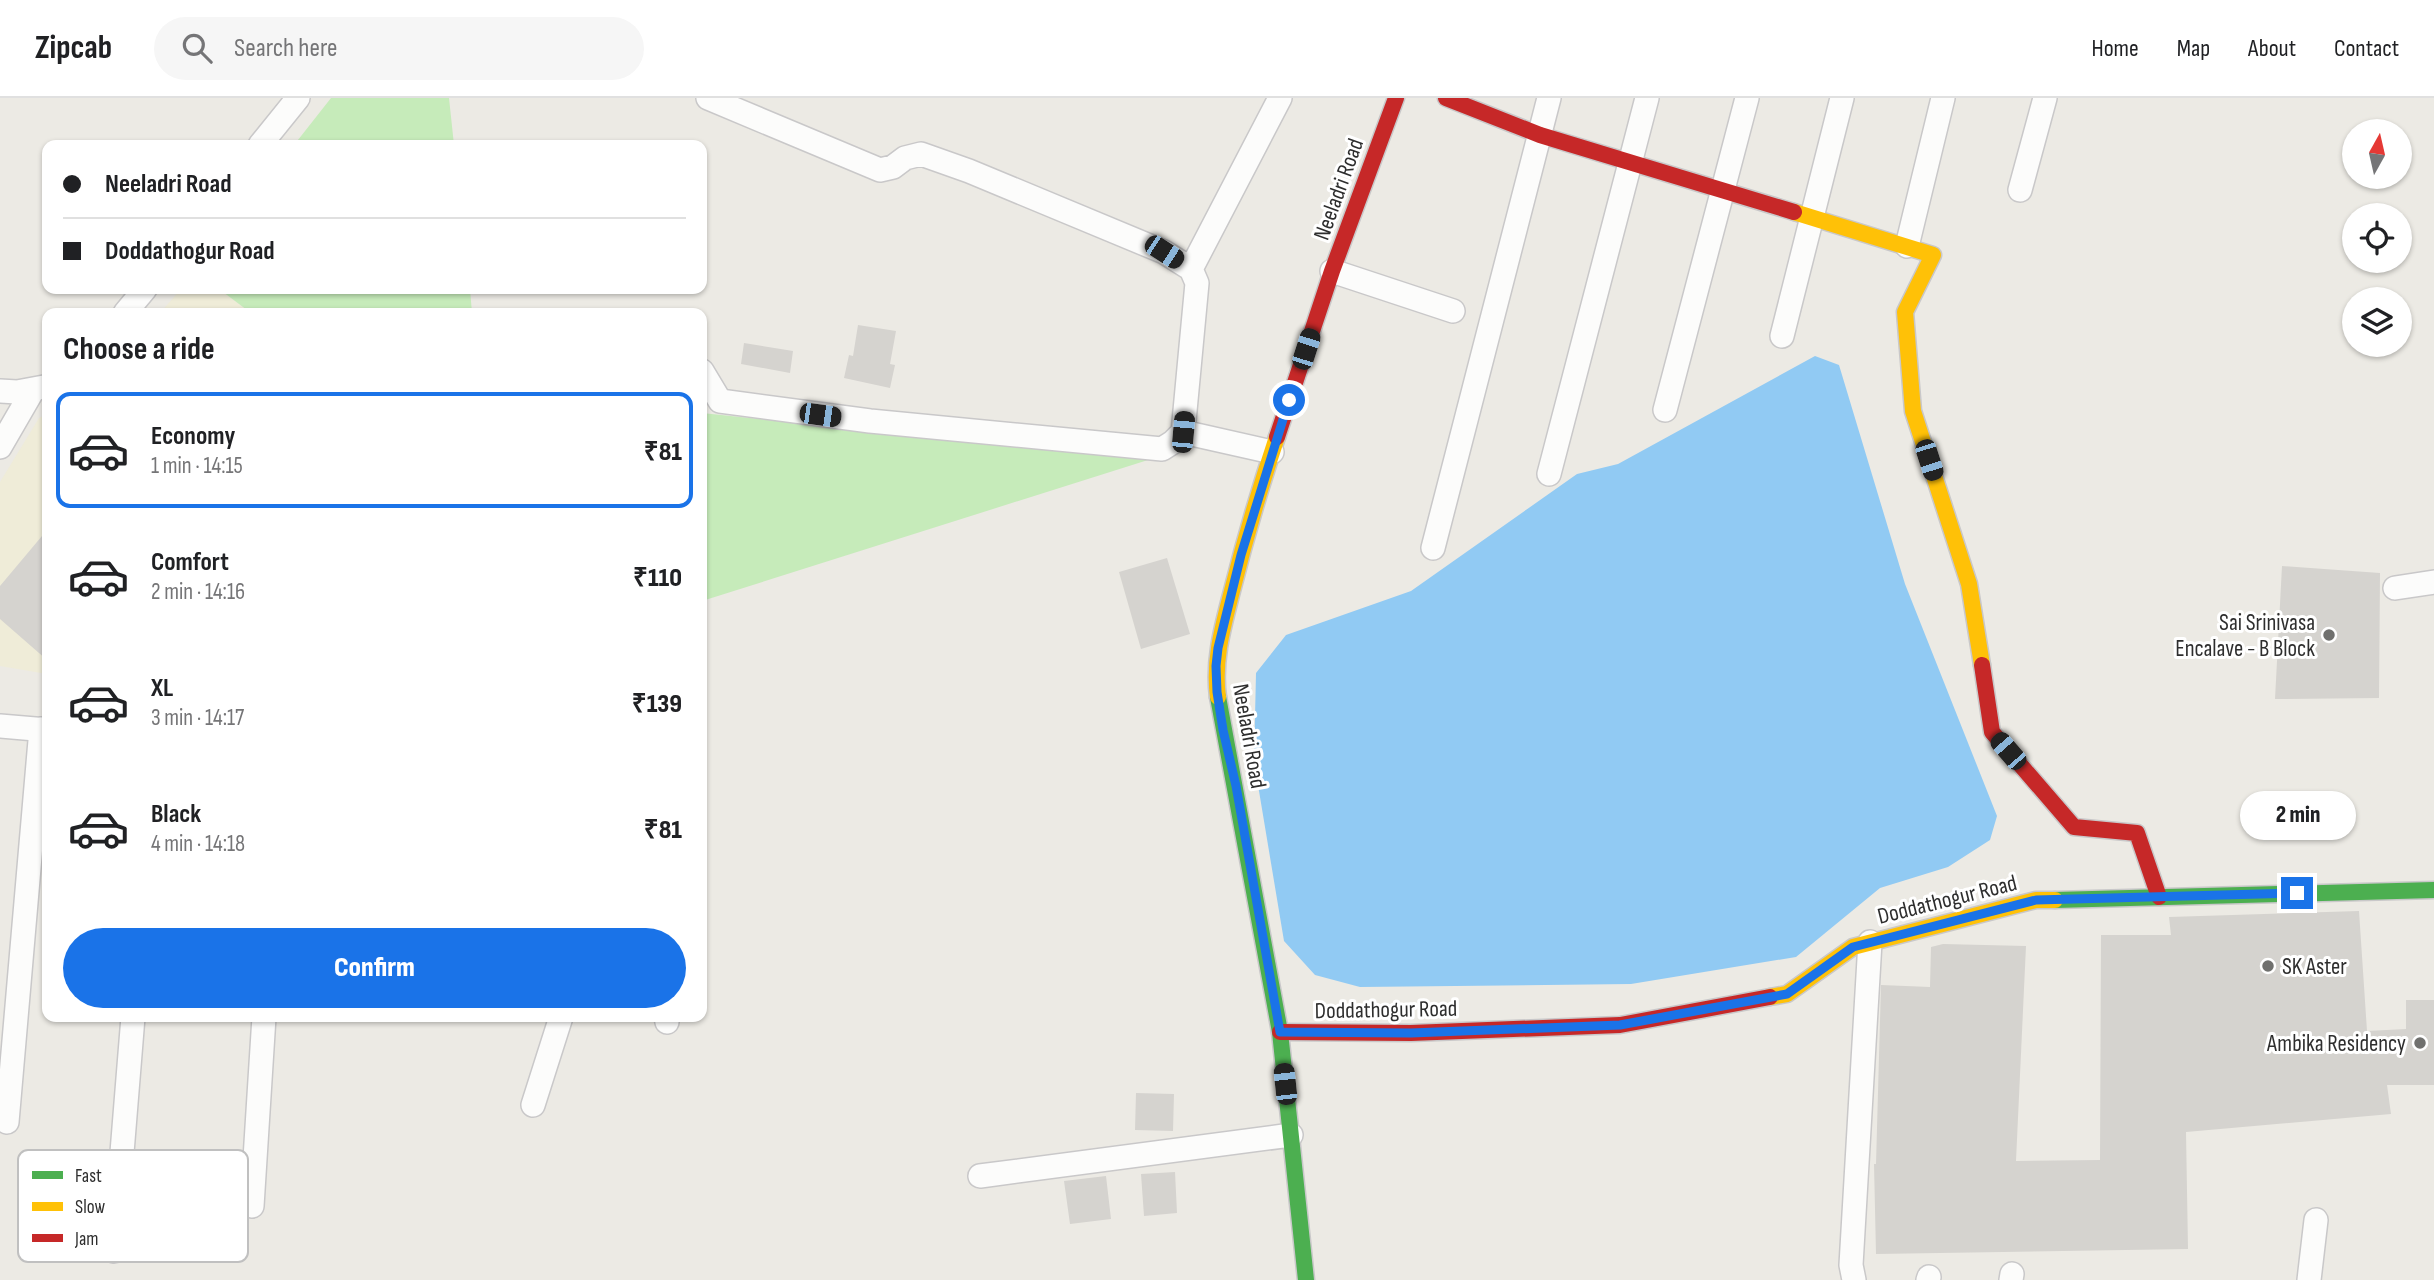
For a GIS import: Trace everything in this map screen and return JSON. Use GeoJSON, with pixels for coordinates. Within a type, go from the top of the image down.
{"type":"FeatureCollection","features":[{"type":"Feature","properties":{"kind":"street"},"geometry":{"type":"LineString","coordinates":[[264,140],[298,98]]}},
{"type":"Feature","properties":{"kind":"street"},"geometry":{"type":"LineString","coordinates":[[707,379],[720,401],[870,421],[1162,449],[1174,442],[1183,432],[1197,283],[1191,269],[1164,252],[969,171],[921,154],[880,170],[708,98]]}},
{"type":"Feature","properties":{"kind":"street"},"geometry":{"type":"LineString","coordinates":[[1191,269],[1280,98]]}},
{"type":"Feature","properties":{"kind":"street","name":"Neeladri Road"},"geometry":{"type":"LineString","coordinates":[[1306,1280],[1280,1032],[1236,786],[1223,730],[1216,666],[1241,555],[1272,452],[1332,271],[1396,98]]}},
{"type":"Feature","properties":{"kind":"street"},"geometry":{"type":"LineString","coordinates":[[1446,98],[1540,135],[1933,255],[1905,312],[1913,411],[1969,584],[1992,732],[2074,827],[2137,833],[2159,897]]}},
{"type":"Feature","properties":{"kind":"street"},"geometry":{"type":"LineString","coordinates":[[1433,548],[1549,98]]}},
{"type":"Feature","properties":{"kind":"street"},"geometry":{"type":"LineString","coordinates":[[1549,474],[1647,98]]}},
{"type":"Feature","properties":{"kind":"street"},"geometry":{"type":"LineString","coordinates":[[1665,410],[1747,98]]}},
{"type":"Feature","properties":{"kind":"street"},"geometry":{"type":"LineString","coordinates":[[1782,336],[1842,98]]}},
{"type":"Feature","properties":{"kind":"street"},"geometry":{"type":"LineString","coordinates":[[1907,246],[1943,98]]}},
{"type":"Feature","properties":{"kind":"street"},"geometry":{"type":"LineString","coordinates":[[2020,190],[2045,98]]}},
{"type":"Feature","properties":{"kind":"street"},"geometry":{"type":"LineString","coordinates":[[1332,271],[1453,311]]}},
{"type":"Feature","properties":{"kind":"street"},"geometry":{"type":"LineString","coordinates":[[129,308],[141,294]]}},
{"type":"Feature","properties":{"kind":"street"},"geometry":{"type":"LineString","coordinates":[[0,391],[40,388]]}},
{"type":"Feature","properties":{"kind":"street"},"geometry":{"type":"LineString","coordinates":[[0,447],[40,388]]}},
{"type":"Feature","properties":{"kind":"street"},"geometry":{"type":"LineString","coordinates":[[1183,432],[1272,452]]}},
{"type":"Feature","properties":{"kind":"street"},"geometry":{"type":"LineString","coordinates":[[2395,588],[2434,582]]}},
{"type":"Feature","properties":{"kind":"street"},"geometry":{"type":"LineString","coordinates":[[0,726],[42,729]]}},
{"type":"Feature","properties":{"kind":"street"},"geometry":{"type":"LineString","coordinates":[[7,1122],[9,1007],[42,745]]}},
{"type":"Feature","properties":{"kind":"street","name":"Doddathogur Road"},"geometry":{"type":"LineString","coordinates":[[1280,1032],[1411,1033],[1620,1025],[1787,994],[1853,947],[2036,900],[2434,890]]}},
{"type":"Feature","properties":{"kind":"street"},"geometry":{"type":"LineString","coordinates":[[1854,1280],[1851,1265],[1870,942]]}},
{"type":"Feature","properties":{"kind":"street"},"geometry":{"type":"LineString","coordinates":[[122,1150],[133,1022]]}},
{"type":"Feature","properties":{"kind":"street"},"geometry":{"type":"LineString","coordinates":[[252,1206],[264,1022]]}},
{"type":"Feature","properties":{"kind":"street"},"geometry":{"type":"LineString","coordinates":[[533,1105],[559,1022]]}},
{"type":"Feature","properties":{"kind":"street"},"geometry":{"type":"LineString","coordinates":[[980,1177],[1291,1135]]}},
{"type":"Feature","properties":{"kind":"street"},"geometry":{"type":"LineString","coordinates":[[2309,1280],[2316,1220]]}},
{"type":"Feature","properties":{"kind":"shaded area"},"geometry":{"type":"Polygon","coordinates":[[[177,294],[226,294],[244,308],[164,308],[177,294]]]}},
{"type":"Feature","properties":{"kind":"shaded area"},"geometry":{"type":"Polygon","coordinates":[[[42,416],[42,673],[0,666],[0,482],[42,416]]]}},
{"type":"Feature","properties":{"kind":"green space"},"geometry":{"type":"Polygon","coordinates":[[[331,98],[449,98],[453,140],[298,140],[331,98]]]}},
{"type":"Feature","properties":{"kind":"green space"},"geometry":{"type":"Polygon","coordinates":[[[226,294],[470,294],[472,308],[244,308],[226,294]]]}},
{"type":"Feature","properties":{"kind":"green space"},"geometry":{"type":"Polygon","coordinates":[[[707,414],[1148,460],[707,599],[707,414]]]}},
{"type":"Feature","properties":{"kind":"water"},"geometry":{"type":"Polygon","coordinates":[[[1815,356],[1839,365],[1905,584],[1997,816],[1990,840],[1948,867],[1880,888],[1796,957],[1631,984],[1360,987],[1315,975],[1284,941],[1254,761],[1256,673],[1286,635],[1411,591],[1577,474],[1618,464],[1815,356]]]}},
{"type":"Feature","properties":{"kind":"building"},"geometry":{"type":"Polygon","coordinates":[[[858,325],[896,331],[890,364],[895,365],[890,388],[844,378],[849,355],[853,356],[858,325]]]}},
{"type":"Feature","properties":{"kind":"building"},"geometry":{"type":"Polygon","coordinates":[[[744,343],[793,351],[790,373],[741,364],[744,343]]]}},
{"type":"Feature","properties":{"kind":"building"},"geometry":{"type":"Polygon","coordinates":[[[42,536],[42,656],[0,619],[0,586],[42,536]]]}},
{"type":"Feature","properties":{"kind":"building"},"geometry":{"type":"Polygon","coordinates":[[[1167,558],[1190,634],[1141,649],[1119,572],[1167,558]]]}},
{"type":"Feature","properties":{"kind":"building","name":"Sai Srinivasa Encalave - B Block"},"geometry":{"type":"Polygon","coordinates":[[[2282,566],[2380,573],[2379,698],[2275,699],[2282,566]]]}},
{"type":"Feature","properties":{"kind":"building"},"geometry":{"type":"Polygon","coordinates":[[[2359,911],[2367,1031],[2406,1029],[2406,1000],[2434,1000],[2434,1085],[2387,1085],[2391,1114],[2186,1132],[2188,1249],[1876,1254],[1874,1164],[1881,985],[1930,987],[1931,947],[1943,944],[2026,946],[2016,1161],[2100,1160],[2101,935],[2171,935],[2169,917],[2359,911]]]}},
{"type":"Feature","properties":{"kind":"building"},"geometry":{"type":"Polygon","coordinates":[[[1136,1093],[1174,1094],[1173,1131],[1135,1130],[1136,1093]]]}},
{"type":"Feature","properties":{"kind":"building"},"geometry":{"type":"Polygon","coordinates":[[[1175,1172],[1177,1213],[1144,1216],[1141,1174],[1175,1172]]]}},
{"type":"Feature","properties":{"kind":"building"},"geometry":{"type":"Polygon","coordinates":[[[1106,1176],[1111,1219],[1070,1224],[1064,1181],[1106,1176]]]}},
{"type":"Feature","properties":{"kind":"traffic: fast"},"geometry":{"type":"LineString","coordinates":[[1218,697],[1280,1032],[1306,1280]]}},
{"type":"Feature","properties":{"kind":"traffic: fast"},"geometry":{"type":"LineString","coordinates":[[2055,900],[2434,890]]}},
{"type":"Feature","properties":{"kind":"traffic: slow"},"geometry":{"type":"LineString","coordinates":[[1794,212],[1933,255],[1905,312],[1913,411],[1969,584],[1982,665]]}},
{"type":"Feature","properties":{"kind":"traffic: slow"},"geometry":{"type":"LineString","coordinates":[[1218,697],[1217,670],[1222,630],[1247,533],[1277,437]]}},
{"type":"Feature","properties":{"kind":"traffic: slow"},"geometry":{"type":"LineString","coordinates":[[1770,997],[1787,994],[1853,947],[2036,900],[2055,900]]}},
{"type":"Feature","properties":{"kind":"traffic: jam"},"geometry":{"type":"LineString","coordinates":[[1277,437],[1332,271],[1396,98]]}},
{"type":"Feature","properties":{"kind":"traffic: jam"},"geometry":{"type":"LineString","coordinates":[[1446,98],[1540,135],[1794,212]]}},
{"type":"Feature","properties":{"kind":"traffic: jam"},"geometry":{"type":"LineString","coordinates":[[1982,665],[1992,732],[2074,827],[2137,833],[2159,897]]}},
{"type":"Feature","properties":{"kind":"traffic: jam"},"geometry":{"type":"LineString","coordinates":[[1280,1032],[1411,1033],[1620,1025],[1770,997]]}},
{"type":"Feature","properties":{"kind":"place","name":"Sai Srinivasa Encalave - B Block"},"geometry":{"type":"Point","coordinates":[2329,635]}},
{"type":"Feature","properties":{"kind":"place","name":"SK Aster"},"geometry":{"type":"Point","coordinates":[2268,966]}},
{"type":"Feature","properties":{"kind":"place","name":"Ambika Residency"},"geometry":{"type":"Point","coordinates":[2420,1043]}},
{"type":"Feature","properties":{"kind":"route"},"geometry":{"type":"LineString","coordinates":[[1289,400],[1241,555],[1216,666],[1223,730],[1236,786],[1280,1032],[1411,1033],[1620,1025],[1787,994],[1853,947],[1895,934],[2036,900],[2297,893]]}}]}
